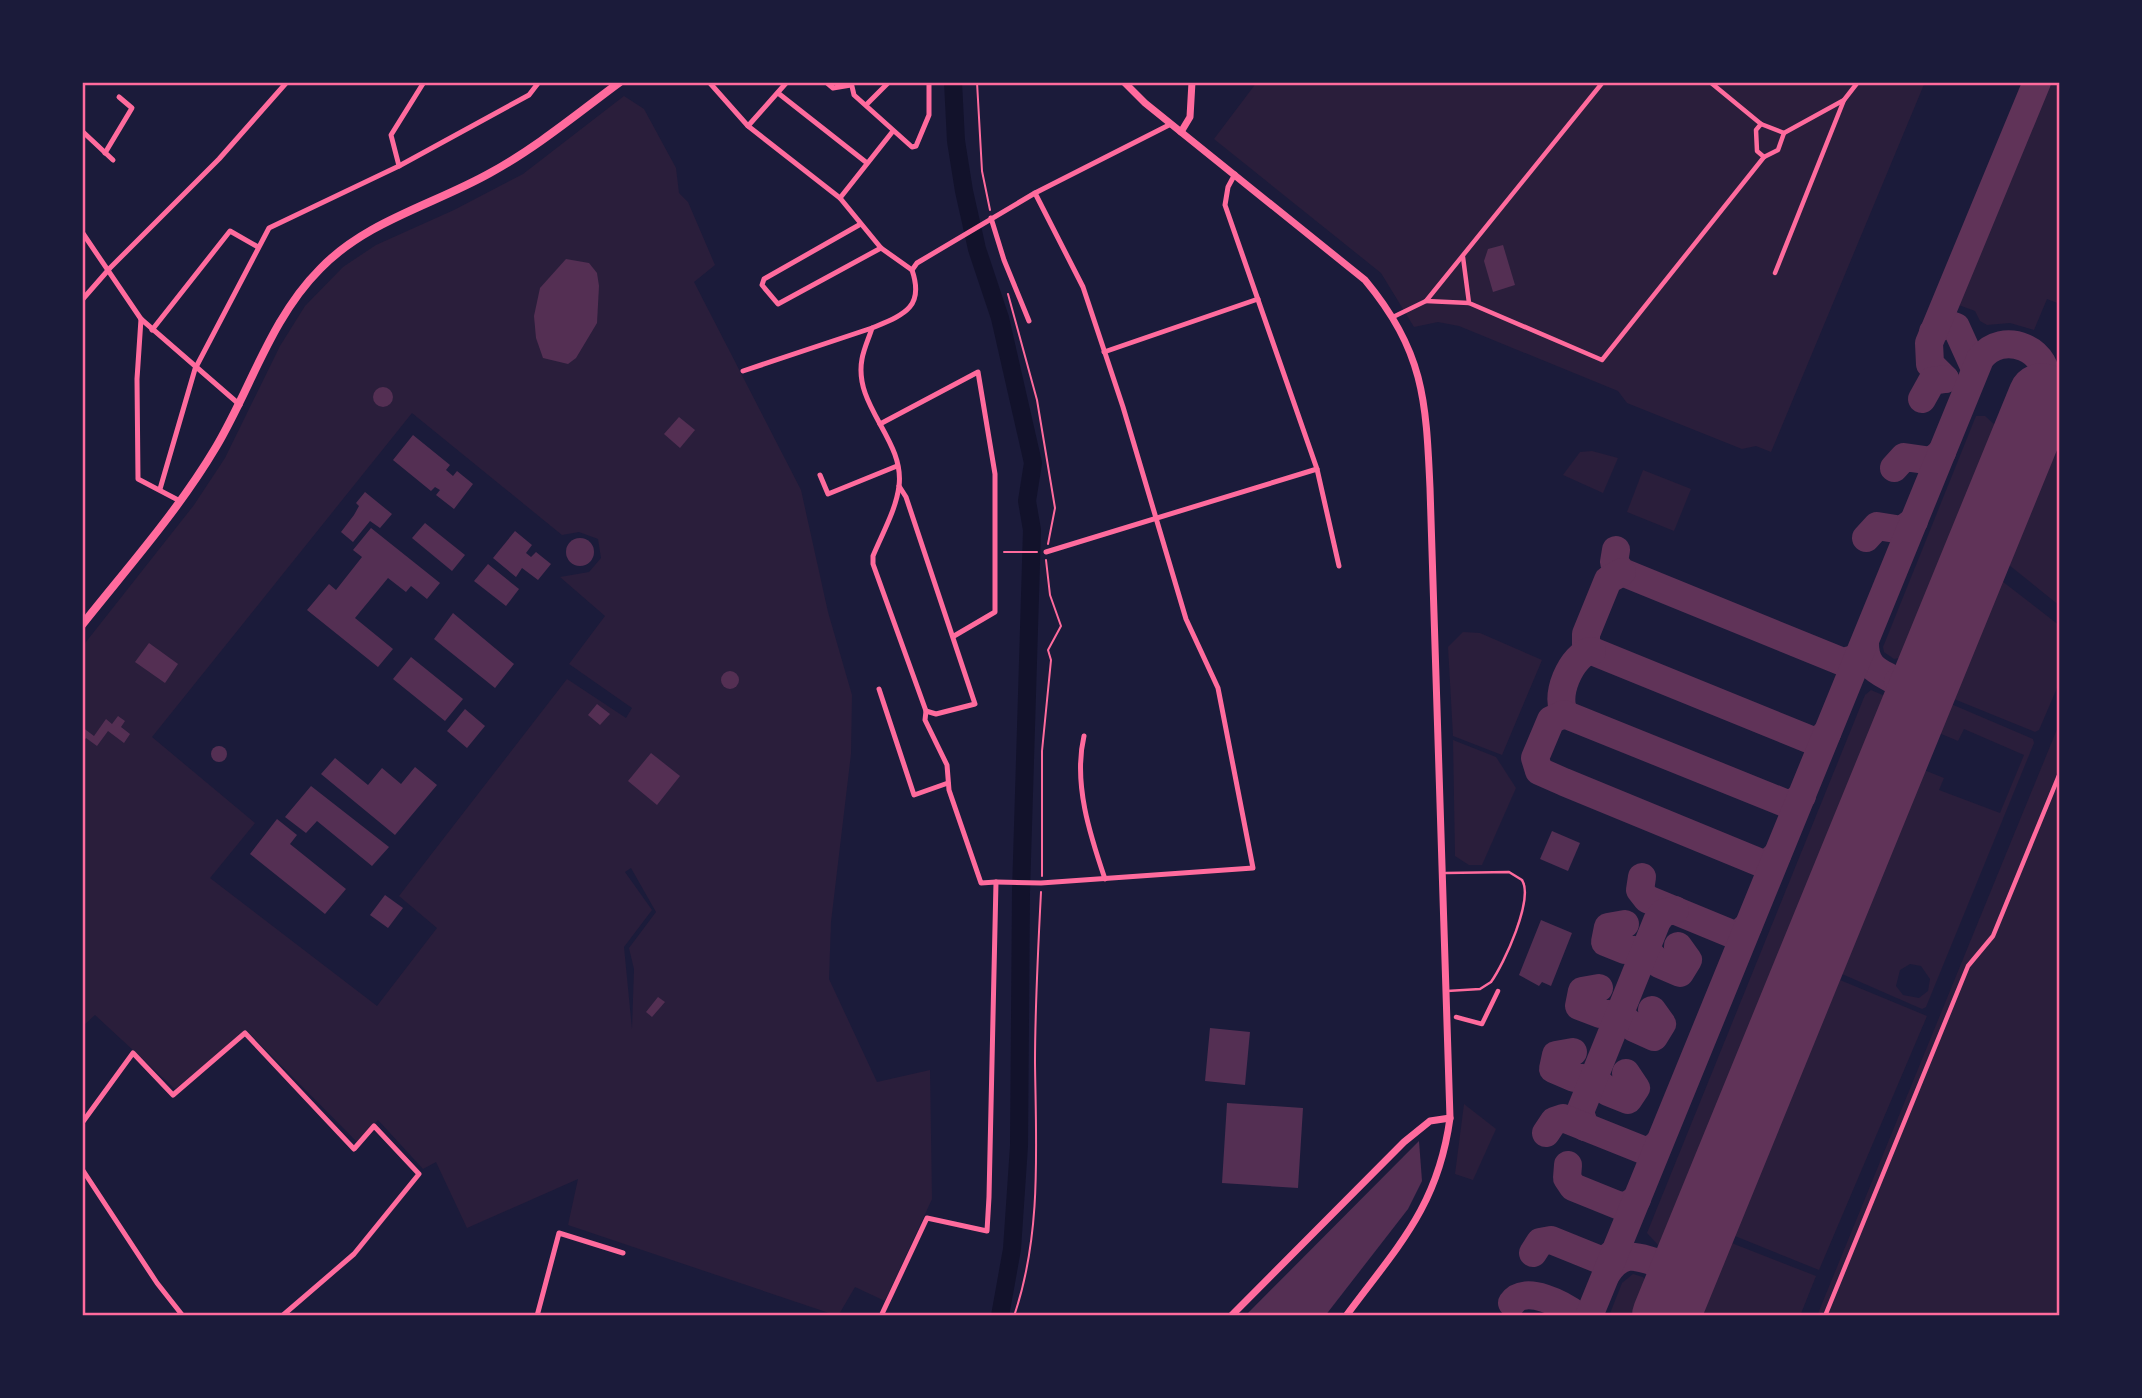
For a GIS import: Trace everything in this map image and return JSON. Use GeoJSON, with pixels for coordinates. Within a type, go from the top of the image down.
{"type":"FeatureCollection","features":[{"type":"Feature","properties":{"kind":"main road"},"geometry":{"type":"LineString","coordinates":[[82,625],[180,501],[240,405],[288,309],[328,260],[365,233],[490,173],[621,82]]}},
{"type":"Feature","properties":{"kind":"street"},"geometry":{"type":"LineString","coordinates":[[82,300],[110,268],[190,190],[287,82]]}},
{"type":"Feature","properties":{"kind":"street"},"geometry":{"type":"LineString","coordinates":[[413,82],[420,89]]}},
{"type":"Feature","properties":{"kind":"street"},"geometry":{"type":"LineString","coordinates":[[398,166],[391,135],[424,82]]}},
{"type":"Feature","properties":{"kind":"street"},"geometry":{"type":"LineString","coordinates":[[160,489],[195,369],[269,228],[398,166],[529,95],[539,82]]}},
{"type":"Feature","properties":{"kind":"street"},"geometry":{"type":"LineString","coordinates":[[709,82],[748,126],[840,198],[859,225],[881,248],[912,270],[917,293],[915,303],[906,312],[872,328],[743,371]]}},
{"type":"Feature","properties":{"kind":"street"},"geometry":{"type":"LineString","coordinates":[[748,126],[788,82]]}},
{"type":"Feature","properties":{"kind":"street"},"geometry":{"type":"LineString","coordinates":[[826,82],[832,88],[851,84],[854,95],[912,147],[916,146],[929,115],[929,82]]}},
{"type":"Feature","properties":{"kind":"street"},"geometry":{"type":"LineString","coordinates":[[866,105],[889,82]]}},
{"type":"Feature","properties":{"kind":"street"},"geometry":{"type":"LineString","coordinates":[[1124,82],[1171,124],[1365,280],[1393,317],[1418,370],[1427,418],[1450,1118],[1438,1177],[1425,1206],[1409,1233],[1346,1316]]}},
{"type":"Feature","properties":{"kind":"street"},"geometry":{"type":"LineString","coordinates":[[1181,132],[1190,117],[1192,82]]}},
{"type":"Feature","properties":{"kind":"street"},"geometry":{"type":"LineString","coordinates":[[1393,317],[1426,301],[1602,82]]}},
{"type":"Feature","properties":{"kind":"street"},"geometry":{"type":"LineString","coordinates":[[1710,82],[1761,124],[1784,133]]}},
{"type":"Feature","properties":{"kind":"street"},"geometry":{"type":"LineString","coordinates":[[1775,272],[1844,100],[1858,82]]}},
{"type":"Feature","properties":{"kind":"street"},"geometry":{"type":"LineString","coordinates":[[778,93],[866,163]]}},
{"type":"Feature","properties":{"kind":"street"},"geometry":{"type":"LineString","coordinates":[[105,153],[132,108],[119,97]]}},
{"type":"Feature","properties":{"kind":"street"},"geometry":{"type":"LineString","coordinates":[[1426,301],[1469,303],[1602,360],[1764,157],[1778,149],[1784,133],[1844,100]]}},
{"type":"Feature","properties":{"kind":"street"},"geometry":{"type":"LineString","coordinates":[[912,270],[917,263],[1035,193],[1171,124]]}},
{"type":"Feature","properties":{"kind":"street"},"geometry":{"type":"LineString","coordinates":[[1761,124],[1756,130],[1757,151],[1764,157]]}},
{"type":"Feature","properties":{"kind":"street"},"geometry":{"type":"LineString","coordinates":[[82,131],[113,160]]}},
{"type":"Feature","properties":{"kind":"street"},"geometry":{"type":"LineString","coordinates":[[840,198],[893,131]]}},
{"type":"Feature","properties":{"kind":"street"},"geometry":{"type":"LineString","coordinates":[[1235,174],[1228,187],[1225,205],[1317,469],[1339,566]]}},
{"type":"Feature","properties":{"kind":"street"},"geometry":{"type":"LineString","coordinates":[[872,328],[862,360],[863,389],[897,466],[899,486],[873,556],[873,564],[926,711],[925,720],[947,765],[948,783],[981,883],[1040,883],[1253,867],[1218,688],[1186,620],[1083,287],[1035,193]]}},
{"type":"Feature","properties":{"kind":"street"},"geometry":{"type":"LineString","coordinates":[[991,218],[1004,260],[1029,321]]}},
{"type":"Feature","properties":{"kind":"street"},"geometry":{"type":"LineString","coordinates":[[859,225],[764,279],[762,285],[773,302],[778,304],[881,248]]}},
{"type":"Feature","properties":{"kind":"street"},"geometry":{"type":"LineString","coordinates":[[152,330],[230,231],[258,247]]}},
{"type":"Feature","properties":{"kind":"street"},"geometry":{"type":"LineString","coordinates":[[82,232],[110,268],[141,319],[195,369],[240,405]]}},
{"type":"Feature","properties":{"kind":"street"},"geometry":{"type":"LineString","coordinates":[[1462,257],[1469,303]]}},
{"type":"Feature","properties":{"kind":"street"},"geometry":{"type":"LineString","coordinates":[[1104,352],[1258,299]]}},
{"type":"Feature","properties":{"kind":"street"},"geometry":{"type":"LineString","coordinates":[[141,319],[136,403],[138,479],[180,501]]}},
{"type":"Feature","properties":{"kind":"street"},"geometry":{"type":"LineString","coordinates":[[880,425],[978,372],[995,474],[995,612],[954,636]]}},
{"type":"Feature","properties":{"kind":"street"},"geometry":{"type":"LineString","coordinates":[[820,475],[828,494],[897,466]]}},
{"type":"Feature","properties":{"kind":"street"},"geometry":{"type":"LineString","coordinates":[[1044,552],[1157,521],[1317,469]]}},
{"type":"Feature","properties":{"kind":"street"},"geometry":{"type":"LineString","coordinates":[[899,486],[906,497],[975,704],[936,715],[926,711]]}},
{"type":"Feature","properties":{"kind":"street"},"geometry":{"type":"LineString","coordinates":[[879,689],[914,796],[948,783]]}},
{"type":"Feature","properties":{"kind":"street"},"geometry":{"type":"LineString","coordinates":[[1084,736],[1080,751],[1089,831],[1105,878]]}},
{"type":"Feature","properties":{"kind":"street"},"geometry":{"type":"LineString","coordinates":[[1825,1316],[1968,966],[1993,936],[2060,773]]}},
{"type":"Feature","properties":{"kind":"street"},"geometry":{"type":"LineString","coordinates":[[881,1316],[927,1218],[987,1231],[998,883]]}},
{"type":"Feature","properties":{"kind":"street"},"geometry":{"type":"LineString","coordinates":[[1456,1017],[1482,1024],[1498,991]]}},
{"type":"Feature","properties":{"kind":"street"},"geometry":{"type":"LineString","coordinates":[[82,1123],[133,1053],[173,1095],[245,1033],[354,1149],[374,1126],[419,1174],[354,1254],[282,1316]]}},
{"type":"Feature","properties":{"kind":"street"},"geometry":{"type":"LineString","coordinates":[[1231,1316],[1404,1142],[1430,1121],[1450,1118]]}},
{"type":"Feature","properties":{"kind":"street"},"geometry":{"type":"LineString","coordinates":[[82,1169],[157,1283],[183,1316]]}},
{"type":"Feature","properties":{"kind":"street"},"geometry":{"type":"LineString","coordinates":[[537,1316],[559,1233],[624,1254]]}},
{"type":"Feature","properties":{"kind":"lane"},"geometry":{"type":"LineString","coordinates":[[1442,873],[1509,872],[1519,877],[1526,889],[1522,912],[1491,982],[1480,989],[1446,991]]}},
{"type":"Feature","properties":{"kind":"path"},"geometry":{"type":"LineString","coordinates":[[977,82],[982,171],[991,218]]}},
{"type":"Feature","properties":{"kind":"path"},"geometry":{"type":"LineString","coordinates":[[1009,294],[1038,406],[1055,508],[1044,552],[1050,595],[1061,626],[1048,650],[1051,660],[1042,751],[1033,1217],[1023,1291],[1014,1316]]}},
{"type":"Feature","properties":{"kind":"path"},"geometry":{"type":"LineString","coordinates":[[1002,552],[1044,552]]}},
{"type":"Feature","properties":{"kind":"shaded area"},"geometry":{"type":"Polygon","coordinates":[[[1257,82],[1925,82],[1771,452],[1756,446],[1742,449],[1627,403],[1618,391],[1459,326],[1438,322],[1414,327],[1381,273],[1214,139],[1257,82]]]}},
{"type":"Feature","properties":{"kind":"shaded area"},"geometry":{"type":"Polygon","coordinates":[[[2047,82],[2060,82],[2060,304],[2047,299],[2034,330],[2010,323],[1987,325],[1980,321],[1975,311],[1956,304],[2047,82]]]}},
{"type":"Feature","properties":{"kind":"shaded area"},"geometry":{"type":"Polygon","coordinates":[[[624,96],[644,109],[676,168],[679,193],[688,202],[715,265],[694,282],[801,490],[828,612],[852,695],[851,754],[831,922],[829,979],[877,1082],[930,1070],[932,1199],[885,1301],[855,1287],[838,1316],[568,1225],[578,1179],[467,1228],[436,1162],[423,1169],[378,1120],[358,1143],[247,1031],[175,1089],[95,1015],[82,1027],[82,647],[194,505],[225,458],[280,346],[305,306],[343,267],[376,245],[454,210],[523,174],[624,96]],[[412,413],[152,737],[255,823],[210,878],[377,1006],[437,928],[399,896],[567,679],[626,718],[632,708],[569,664],[605,616],[560,577],[589,572],[601,558],[598,539],[579,532],[562,535],[412,413]],[[631,868],[625,872],[652,910],[624,947],[632,1029],[634,969],[629,948],[656,912],[631,868]]]}},
{"type":"Feature","properties":{"kind":"shaded area"},"geometry":{"type":"Polygon","coordinates":[[[1976,416],[1985,416],[1996,426],[1904,657],[1894,659],[1884,652],[1883,647],[1976,416]]]}},
{"type":"Feature","properties":{"kind":"shaded area"},"geometry":{"type":"Polygon","coordinates":[[[2060,427],[2060,606],[2004,561],[2060,427]]]}},
{"type":"Feature","properties":{"kind":"shaded area"},"geometry":{"type":"Polygon","coordinates":[[[1592,451],[1618,458],[1603,493],[1563,475],[1580,452],[1592,451]]]}},
{"type":"Feature","properties":{"kind":"shaded area"},"geometry":{"type":"Polygon","coordinates":[[[1643,470],[1691,489],[1674,531],[1627,512],[1643,470]]]}},
{"type":"Feature","properties":{"kind":"shaded area"},"geometry":{"type":"Polygon","coordinates":[[[1998,578],[2060,626],[2060,681],[2039,730],[2035,732],[1949,697],[1998,578]]]}},
{"type":"Feature","properties":{"kind":"shaded area"},"geometry":{"type":"Polygon","coordinates":[[[1463,632],[1480,633],[1542,660],[1502,755],[1453,736],[1448,647],[1463,632]]]}},
{"type":"Feature","properties":{"kind":"shaded area"},"geometry":{"type":"Polygon","coordinates":[[[1871,690],[1885,696],[1886,705],[1668,1239],[1658,1245],[1647,1233],[1865,695],[1871,690]]]}},
{"type":"Feature","properties":{"kind":"shaded area"},"geometry":{"type":"Polygon","coordinates":[[[1951,704],[2033,739],[2034,743],[1926,1007],[1922,1009],[1842,974],[1924,770],[1944,778],[1939,790],[2000,813],[2024,755],[1964,729],[1958,741],[1939,733],[1951,704]],[[1910,964],[1900,970],[1896,986],[1903,995],[1919,998],[1928,991],[1930,979],[1921,966],[1910,964]]]}},
{"type":"Feature","properties":{"kind":"shaded area"},"geometry":{"type":"Polygon","coordinates":[[[2060,722],[2060,1316],[1817,1316],[2060,722]]]}},
{"type":"Feature","properties":{"kind":"shaded area"},"geometry":{"type":"Polygon","coordinates":[[[1453,740],[1496,757],[1516,788],[1482,865],[1469,865],[1455,856],[1453,740]]]}},
{"type":"Feature","properties":{"kind":"shaded area"},"geometry":{"type":"Polygon","coordinates":[[[1840,980],[1927,1016],[1819,1270],[1730,1234],[1840,980]]]}},
{"type":"Feature","properties":{"kind":"shaded area"},"geometry":{"type":"Polygon","coordinates":[[[1464,1104],[1496,1129],[1473,1180],[1455,1174],[1464,1104]]]}},
{"type":"Feature","properties":{"kind":"shaded area"},"geometry":{"type":"Polygon","coordinates":[[[1729,1242],[1816,1276],[1800,1316],[1699,1316],[1729,1242]]]}},
{"type":"Feature","properties":{"kind":"shaded area"},"geometry":{"type":"Polygon","coordinates":[[[1633,1274],[1643,1277],[1647,1283],[1636,1316],[1609,1316],[1622,1283],[1633,1274]]]}},
{"type":"Feature","properties":{"kind":"building"},"geometry":{"type":"Polygon","coordinates":[[[1503,245],[1515,285],[1493,292],[1484,261],[1488,249],[1503,245]]]}},
{"type":"Feature","properties":{"kind":"building"},"geometry":{"type":"Polygon","coordinates":[[[566,259],[589,263],[597,273],[599,286],[597,323],[576,358],[568,364],[543,358],[536,338],[534,316],[540,288],[566,259]]]}},
{"type":"Feature","properties":{"kind":"building"},"geometry":{"type":"Polygon","coordinates":[[[383,387],[390,390],[393,397],[390,404],[383,407],[376,404],[373,397],[376,390],[383,387]]]}},
{"type":"Feature","properties":{"kind":"building"},"geometry":{"type":"Polygon","coordinates":[[[679,417],[695,430],[680,448],[664,434],[679,417]]]}},
{"type":"Feature","properties":{"kind":"building"},"geometry":{"type":"Polygon","coordinates":[[[413,435],[450,465],[446,470],[453,476],[457,471],[473,484],[454,509],[436,495],[440,490],[435,487],[431,491],[393,460],[413,435]]]}},
{"type":"Feature","properties":{"kind":"building"},"geometry":{"type":"Polygon","coordinates":[[[365,492],[392,514],[380,528],[370,521],[353,542],[341,532],[354,515],[359,506],[356,503],[365,492]]]}},
{"type":"Feature","properties":{"kind":"building"},"geometry":{"type":"Polygon","coordinates":[[[425,523],[465,555],[452,571],[412,538],[425,523]]]}},
{"type":"Feature","properties":{"kind":"building"},"geometry":{"type":"Polygon","coordinates":[[[371,528],[440,583],[427,599],[411,586],[406,592],[388,578],[355,618],[393,649],[378,667],[307,610],[329,584],[336,590],[362,557],[353,550],[371,528]]]}},
{"type":"Feature","properties":{"kind":"building"},"geometry":{"type":"Polygon","coordinates":[[[515,531],[532,545],[526,553],[531,557],[536,552],[551,564],[538,580],[522,568],[516,577],[493,558],[515,531]]]}},
{"type":"Feature","properties":{"kind":"building"},"geometry":{"type":"Polygon","coordinates":[[[580,538],[590,542],[594,552],[590,562],[580,566],[570,562],[566,552],[570,542],[580,538]]]}},
{"type":"Feature","properties":{"kind":"building"},"geometry":{"type":"Polygon","coordinates":[[[488,564],[519,589],[506,606],[474,581],[488,564]]]}},
{"type":"Feature","properties":{"kind":"building"},"geometry":{"type":"Polygon","coordinates":[[[453,613],[514,664],[495,688],[434,639],[453,613]]]}},
{"type":"Feature","properties":{"kind":"building"},"geometry":{"type":"Polygon","coordinates":[[[149,643],[178,664],[165,683],[135,662],[149,643]]]}},
{"type":"Feature","properties":{"kind":"building"},"geometry":{"type":"Polygon","coordinates":[[[411,657],[463,699],[445,721],[393,679],[411,657]]]}},
{"type":"Feature","properties":{"kind":"building"},"geometry":{"type":"Polygon","coordinates":[[[730,671],[736,674],[739,680],[736,686],[730,689],[724,686],[721,680],[724,674],[730,671]]]}},
{"type":"Feature","properties":{"kind":"building"},"geometry":{"type":"Polygon","coordinates":[[[597,704],[610,714],[600,725],[588,715],[597,704]]]}},
{"type":"Feature","properties":{"kind":"building"},"geometry":{"type":"Polygon","coordinates":[[[465,709],[485,726],[467,748],[447,731],[465,709]]]}},
{"type":"Feature","properties":{"kind":"building"},"geometry":{"type":"Polygon","coordinates":[[[118,716],[125,721],[121,727],[130,734],[124,743],[108,731],[97,746],[86,738],[82,743],[82,727],[94,736],[106,719],[112,724],[118,716]]]}},
{"type":"Feature","properties":{"kind":"building"},"geometry":{"type":"Polygon","coordinates":[[[216,746],[222,746],[227,754],[225,760],[216,762],[211,757],[211,751],[216,746]]]}},
{"type":"Feature","properties":{"kind":"building"},"geometry":{"type":"Polygon","coordinates":[[[651,753],[680,776],[657,805],[628,781],[651,753]]]}},
{"type":"Feature","properties":{"kind":"building"},"geometry":{"type":"Polygon","coordinates":[[[335,758],[368,785],[382,768],[401,784],[415,767],[437,785],[395,835],[321,774],[335,758]]]}},
{"type":"Feature","properties":{"kind":"building"},"geometry":{"type":"Polygon","coordinates":[[[311,786],[389,847],[372,866],[317,821],[306,833],[285,817],[311,786]]]}},
{"type":"Feature","properties":{"kind":"building"},"geometry":{"type":"Polygon","coordinates":[[[277,819],[297,835],[290,844],[346,889],[325,914],[250,854],[277,819]]]}},
{"type":"Feature","properties":{"kind":"building"},"geometry":{"type":"Polygon","coordinates":[[[1552,831],[1580,843],[1568,871],[1540,859],[1552,831]]]}},
{"type":"Feature","properties":{"kind":"building"},"geometry":{"type":"Polygon","coordinates":[[[385,895],[403,908],[388,928],[370,915],[385,895]]]}},
{"type":"Feature","properties":{"kind":"building"},"geometry":{"type":"Polygon","coordinates":[[[1541,920],[1572,933],[1551,986],[1542,982],[1539,986],[1519,975],[1541,920]]]}},
{"type":"Feature","properties":{"kind":"building"},"geometry":{"type":"Polygon","coordinates":[[[658,997],[665,1002],[652,1017],[646,1012],[658,997]]]}},
{"type":"Feature","properties":{"kind":"building"},"geometry":{"type":"Polygon","coordinates":[[[1210,1028],[1250,1032],[1245,1085],[1205,1081],[1210,1028]]]}},
{"type":"Feature","properties":{"kind":"building"},"geometry":{"type":"Polygon","coordinates":[[[1227,1103],[1303,1108],[1298,1188],[1222,1183],[1227,1103]]]}},
{"type":"Feature","properties":{"kind":"building"},"geometry":{"type":"Polygon","coordinates":[[[1419,1141],[1422,1181],[1408,1209],[1325,1316],[1245,1316],[1419,1141]]]}},
{"type":"Feature","properties":{"kind":"waterway"},"geometry":{"type":"LineString","coordinates":[[953,82],[956,141],[964,191],[977,249],[1000,318],[1033,463],[1027,501],[1032,530],[1021,892],[1019,1146],[1012,1249],[1000,1316]]}},
{"type":"Feature","properties":{"kind":"taxiway"},"geometry":{"type":"LineString","coordinates":[[1945,379],[1930,364],[1929,343],[2037,82]]}},
{"type":"Feature","properties":{"kind":"taxiway"},"geometry":{"type":"LineString","coordinates":[[1933,332],[1945,323],[1956,327],[1975,369]]}},
{"type":"Feature","properties":{"kind":"taxiway"},"geometry":{"type":"LineString","coordinates":[[1589,1316],[1980,359],[1989,350],[2001,345],[2013,344],[2024,348],[2042,363],[2046,374],[2045,387]]}},
{"type":"Feature","properties":{"kind":"taxiway"},"geometry":{"type":"LineString","coordinates":[[1922,399],[1932,381],[1945,379]]}},
{"type":"Feature","properties":{"kind":"taxiway"},"geometry":{"type":"LineString","coordinates":[[1894,468],[1904,457],[1932,461],[1942,452]]}},
{"type":"Feature","properties":{"kind":"taxiway"},"geometry":{"type":"LineString","coordinates":[[1866,538],[1877,526],[1902,530],[1914,521]]}},
{"type":"Feature","properties":{"kind":"taxiway"},"geometry":{"type":"LineString","coordinates":[[1616,550],[1614,562],[1622,572],[1843,662],[1860,654]]}},
{"type":"Feature","properties":{"kind":"taxiway"},"geometry":{"type":"LineString","coordinates":[[1622,572],[1608,580],[1586,634],[1586,644],[1592,651],[1811,740],[1819,740],[1827,733]]}},
{"type":"Feature","properties":{"kind":"taxiway"},"geometry":{"type":"LineString","coordinates":[[1865,642],[1872,666],[1904,689],[1910,699],[1912,715]]}},
{"type":"Feature","properties":{"kind":"taxiway"},"geometry":{"type":"LineString","coordinates":[[1567,715],[1561,699],[1566,678],[1577,659],[1592,651]]}},
{"type":"Feature","properties":{"kind":"taxiway"},"geometry":{"type":"LineString","coordinates":[[1898,681],[1919,676],[1933,662]]}},
{"type":"Feature","properties":{"kind":"taxiway"},"geometry":{"type":"LineString","coordinates":[[1777,855],[1769,862],[1761,863],[1539,771],[1535,758],[1551,720],[1564,714],[1785,803],[1793,803],[1802,796]]}},
{"type":"Feature","properties":{"kind":"taxiway"},"geometry":{"type":"LineString","coordinates":[[1642,877],[1640,890],[1647,899],[1732,934],[1740,933],[1748,926]]}},
{"type":"Feature","properties":{"kind":"taxiway"},"geometry":{"type":"LineString","coordinates":[[1585,1127],[1580,1112],[1657,921],[1663,913],[1675,910]]}},
{"type":"Feature","properties":{"kind":"taxiway"},"geometry":{"type":"LineString","coordinates":[[1625,924],[1608,927],[1605,942],[1625,950],[1635,950],[1643,957],[1653,957],[1659,964],[1680,973],[1688,960],[1678,946]]}},
{"type":"Feature","properties":{"kind":"taxiway"},"geometry":{"type":"LineString","coordinates":[[1599,988],[1582,991],[1579,1006],[1600,1014],[1609,1014],[1617,1021],[1627,1021],[1634,1028],[1654,1037],[1662,1024],[1652,1010]]}},
{"type":"Feature","properties":{"kind":"taxiway"},"geometry":{"type":"LineString","coordinates":[[1573,1052],[1556,1055],[1553,1069],[1574,1078],[1583,1078],[1591,1084],[1601,1085],[1608,1092],[1628,1100],[1636,1088],[1626,1073]]}},
{"type":"Feature","properties":{"kind":"taxiway"},"geometry":{"type":"LineString","coordinates":[[1546,1133],[1554,1121],[1563,1118],[1643,1150],[1651,1150],[1659,1143]]}},
{"type":"Feature","properties":{"kind":"taxiway"},"geometry":{"type":"LineString","coordinates":[[1568,1165],[1567,1178],[1573,1187],[1620,1206],[1628,1205],[1637,1199]]}},
{"type":"Feature","properties":{"kind":"taxiway"},"geometry":{"type":"LineString","coordinates":[[1607,1273],[1618,1261],[1629,1257],[1662,1263],[1673,1262],[1685,1255],[1698,1238]]}},
{"type":"Feature","properties":{"kind":"taxiway"},"geometry":{"type":"LineString","coordinates":[[1533,1253],[1540,1242],[1551,1240],[1598,1259],[1606,1259],[1615,1252]]}},
{"type":"Feature","properties":{"kind":"taxiway"},"geometry":{"type":"LineString","coordinates":[[1659,1265],[1672,1282],[1670,1306]]}},
{"type":"Feature","properties":{"kind":"taxiway"},"geometry":{"type":"LineString","coordinates":[[1512,1303],[1526,1295],[1535,1296],[1554,1302],[1578,1316]]}},
{"type":"Feature","properties":{"kind":"runway"},"geometry":{"type":"LineString","coordinates":[[1666,1316],[2042,397]]}}]}
